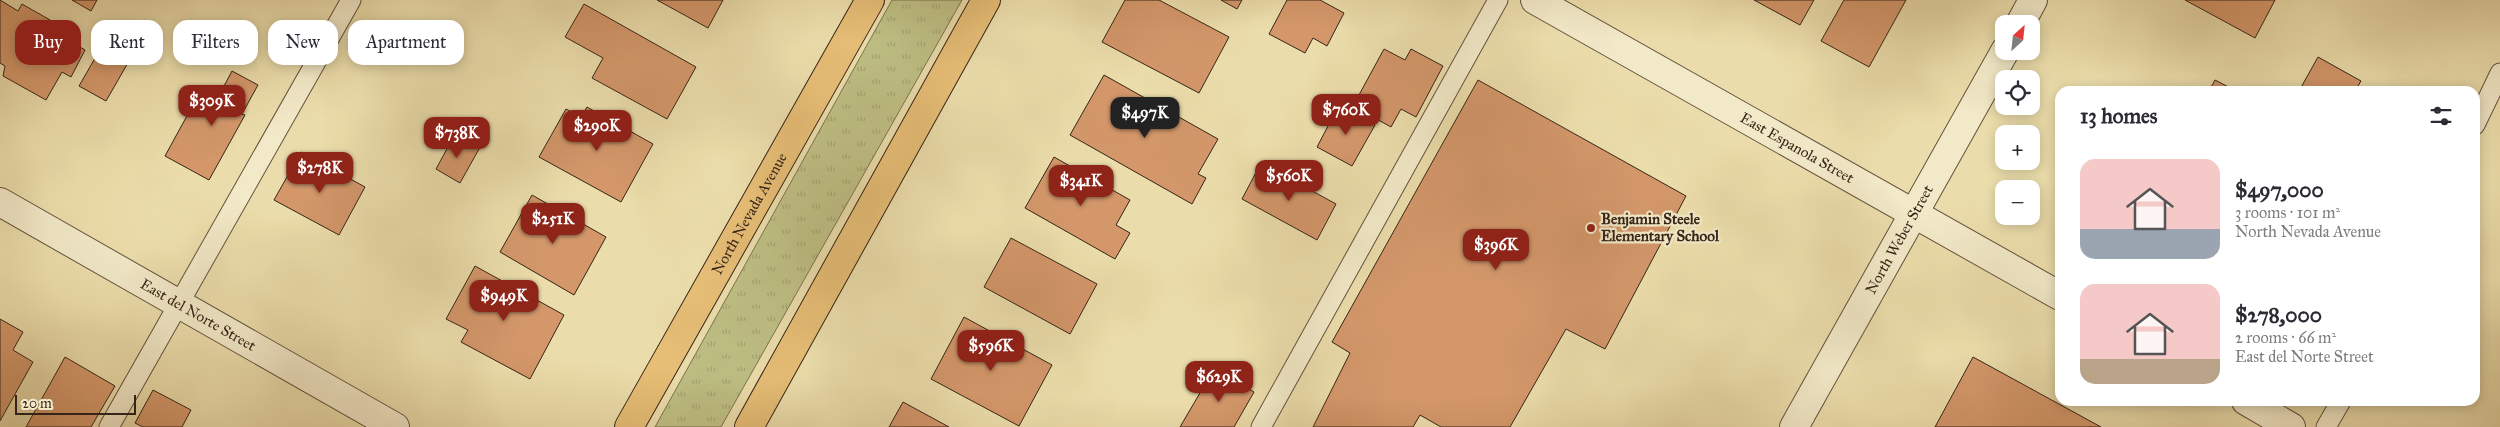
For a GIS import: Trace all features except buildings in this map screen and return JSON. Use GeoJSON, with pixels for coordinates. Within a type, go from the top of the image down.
{"type":"FeatureCollection","features":[{"type":"Feature","properties":{"kind":"main road","name":"North Nevada Avenue"},"geometry":{"type":"LineString","coordinates":[[629,427],[870,0]]}},
{"type":"Feature","properties":{"kind":"main road"},"geometry":{"type":"LineString","coordinates":[[749,427],[986,0]]}},
{"type":"Feature","properties":{"kind":"street","name":"East Espanola Street"},"geometry":{"type":"LineString","coordinates":[[1535,0],[2055,293]]}},
{"type":"Feature","properties":{"kind":"street"},"geometry":{"type":"LineString","coordinates":[[2025,15],[2033,0]]}},
{"type":"Feature","properties":{"kind":"street","name":"North Weber Street"},"geometry":{"type":"LineString","coordinates":[[1794,427],[2000,60]]}},
{"type":"Feature","properties":{"kind":"street","name":"East del Norte Street"},"geometry":{"type":"LineString","coordinates":[[0,202],[395,427]]}},
{"type":"Feature","properties":{"kind":"street"},"geometry":{"type":"LineString","coordinates":[[2255,406],[2292,427]]}},
{"type":"Feature","properties":{"kind":"lane"},"geometry":{"type":"LineString","coordinates":[[109,427],[351,0]]}},
{"type":"Feature","properties":{"kind":"lane"},"geometry":{"type":"LineString","coordinates":[[1261,427],[1498,0]]}},
{"type":"Feature","properties":{"kind":"lane"},"geometry":{"type":"LineString","coordinates":[[2480,115],[2500,73]]}},
{"type":"Feature","properties":{"kind":"lane"},"geometry":{"type":"LineString","coordinates":[[2326,427],[2338,406]]}},
{"type":"Feature","properties":{"kind":"green space"},"geometry":{"type":"Polygon","coordinates":[[[892,0],[962,0],[721,427],[655,427],[892,0]]]}},
{"type":"Feature","properties":{"kind":"place","name":"Benjamin Steele Elementary School"},"geometry":{"type":"Point","coordinates":[1591,228]}}]}
